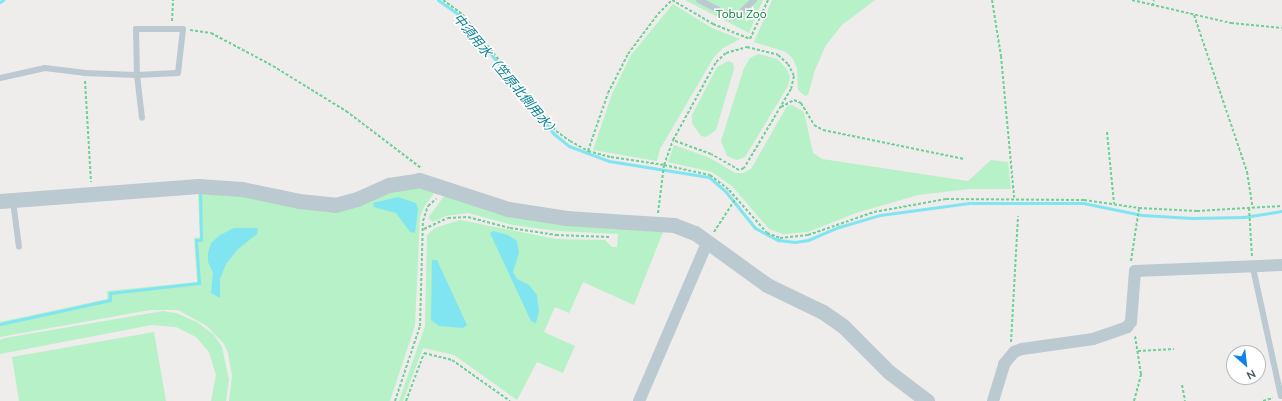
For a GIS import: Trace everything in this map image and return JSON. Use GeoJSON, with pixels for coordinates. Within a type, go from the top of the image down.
{"type":"FeatureCollection","features":[{"type":"Feature","properties":{"kind":"street"},"geometry":{"type":"LineString","coordinates":[[6,201],[92,193],[198,186],[242,189],[299,201],[335,205],[357,199],[405,181],[430,182],[470,198],[508,209],[566,218],[657,222],[674,225],[709,241],[767,285],[823,312],[843,326],[889,372],[927,401]]}},
{"type":"Feature","properties":{"kind":"street"},"geometry":{"type":"LineString","coordinates":[[639,401],[709,241]]}},
{"type":"Feature","properties":{"kind":"street"},"geometry":{"type":"LineString","coordinates":[[993,401],[1004,364],[1010,355],[1022,349],[1093,339],[1117,332],[1131,322],[1135,271],[1253,268],[1282,265]]}},
{"type":"Feature","properties":{"kind":"lane"},"geometry":{"type":"LineString","coordinates":[[699,0],[733,17],[737,16],[754,0]]}},
{"type":"Feature","properties":{"kind":"lane"},"geometry":{"type":"LineString","coordinates":[[0,78],[45,68],[84,74],[137,75],[178,73],[183,29],[136,29],[137,75],[142,118]]}},
{"type":"Feature","properties":{"kind":"lane"},"geometry":{"type":"LineString","coordinates":[[6,201],[19,247]]}},
{"type":"Feature","properties":{"kind":"lane"},"geometry":{"type":"LineString","coordinates":[[1253,268],[1281,396]]}},
{"type":"Feature","properties":{"kind":"path"},"geometry":{"type":"LineString","coordinates":[[172,29],[173,0]]}},
{"type":"Feature","properties":{"kind":"path"},"geometry":{"type":"LineString","coordinates":[[443,0],[462,14],[556,131],[588,151],[611,157],[664,165],[710,175],[736,198],[767,233],[789,238],[808,235],[850,218],[900,206],[946,199],[1014,198],[1114,204],[1138,210],[1196,211],[1282,206]]}},
{"type":"Feature","properties":{"kind":"path"},"geometry":{"type":"LineString","coordinates":[[588,151],[608,93],[628,54],[658,14],[672,0]]}},
{"type":"Feature","properties":{"kind":"path"},"geometry":{"type":"LineString","coordinates":[[992,0],[1002,64],[1014,198]]}},
{"type":"Feature","properties":{"kind":"path"},"geometry":{"type":"LineString","coordinates":[[1132,0],[1152,6],[1230,23],[1282,28]]}},
{"type":"Feature","properties":{"kind":"path"},"geometry":{"type":"LineString","coordinates":[[1152,6],[1154,0]]}},
{"type":"Feature","properties":{"kind":"path"},"geometry":{"type":"LineString","coordinates":[[1194,15],[1247,172],[1253,208]]}},
{"type":"Feature","properties":{"kind":"path"},"geometry":{"type":"LineString","coordinates":[[183,29],[211,33],[273,66],[333,103],[415,162],[426,173],[430,182]]}},
{"type":"Feature","properties":{"kind":"path"},"geometry":{"type":"LineString","coordinates":[[657,222],[664,165],[673,140],[716,62],[726,53],[747,47],[778,55],[788,64],[794,76],[791,89],[748,164],[739,170],[711,154],[673,140]]}},
{"type":"Feature","properties":{"kind":"path"},"geometry":{"type":"LineString","coordinates":[[84,74],[92,193]]}},
{"type":"Feature","properties":{"kind":"path"},"geometry":{"type":"LineString","coordinates":[[780,107],[794,100],[800,103],[814,125],[822,130],[964,159]]}},
{"type":"Feature","properties":{"kind":"path"},"geometry":{"type":"LineString","coordinates":[[1107,132],[1114,204]]}},
{"type":"Feature","properties":{"kind":"path"},"geometry":{"type":"LineString","coordinates":[[395,401],[420,326],[423,229],[428,206],[445,187]]}},
{"type":"Feature","properties":{"kind":"path"},"geometry":{"type":"LineString","coordinates":[[709,241],[736,198]]}},
{"type":"Feature","properties":{"kind":"path"},"geometry":{"type":"LineString","coordinates":[[1249,208],[1253,268]]}},
{"type":"Feature","properties":{"kind":"path"},"geometry":{"type":"LineString","coordinates":[[1135,271],[1131,260],[1138,210]]}},
{"type":"Feature","properties":{"kind":"path"},"geometry":{"type":"LineString","coordinates":[[1010,355],[1018,216]]}},
{"type":"Feature","properties":{"kind":"path"},"geometry":{"type":"LineString","coordinates":[[423,229],[448,218],[468,217],[510,228],[556,235],[610,237]]}},
{"type":"Feature","properties":{"kind":"path"},"geometry":{"type":"LineString","coordinates":[[1131,322],[1141,374],[1134,401]]}},
{"type":"Feature","properties":{"kind":"path"},"geometry":{"type":"LineString","coordinates":[[1137,351],[1174,349]]}},
{"type":"Feature","properties":{"kind":"path"},"geometry":{"type":"LineString","coordinates":[[406,401],[424,353],[452,360],[510,401]]}},
{"type":"Feature","properties":{"kind":"path"},"geometry":{"type":"LineString","coordinates":[[1182,385],[1185,401]]}},
{"type":"Feature","properties":{"kind":"green space","name":"Tobu Zoo"},"geometry":{"type":"Polygon","coordinates":[[[685,0],[763,0],[749,33],[685,0]]]}},
{"type":"Feature","properties":{"kind":"green space"},"geometry":{"type":"Polygon","coordinates":[[[772,0],[875,0],[842,25],[826,45],[815,70],[808,95],[805,96],[798,90],[797,68],[793,59],[786,52],[754,42],[772,0]]]}},
{"type":"Feature","properties":{"kind":"green space"},"geometry":{"type":"Polygon","coordinates":[[[673,4],[712,28],[740,39],[723,48],[714,57],[660,149],[657,161],[593,150],[612,94],[631,55],[673,4]]]}},
{"type":"Feature","properties":{"kind":"green space"},"geometry":{"type":"Polygon","coordinates":[[[758,54],[777,59],[787,69],[790,77],[788,86],[745,157],[737,160],[727,156],[721,141],[744,68],[750,58],[758,54]]]}},
{"type":"Feature","properties":{"kind":"green space"},"geometry":{"type":"Polygon","coordinates":[[[728,61],[733,63],[734,69],[716,130],[706,137],[701,136],[692,123],[692,115],[717,67],[728,61]]]}},
{"type":"Feature","properties":{"kind":"green space"},"geometry":{"type":"Polygon","coordinates":[[[792,105],[804,112],[813,153],[822,159],[968,181],[991,160],[1008,162],[1011,189],[970,189],[918,195],[856,213],[808,232],[783,234],[769,229],[732,186],[712,172],[668,162],[674,145],[710,158],[735,173],[743,173],[751,169],[787,106],[792,105]]]}},
{"type":"Feature","properties":{"kind":"green space"},"geometry":{"type":"Polygon","coordinates":[[[407,186],[437,189],[424,207],[420,217],[415,326],[390,401],[229,401],[232,376],[228,353],[224,344],[207,326],[178,310],[150,310],[0,337],[0,322],[107,299],[107,291],[197,282],[194,238],[200,237],[198,193],[242,194],[312,208],[407,186]]]}},
{"type":"Feature","properties":{"kind":"green space"},"geometry":{"type":"Polygon","coordinates":[[[447,192],[665,227],[634,305],[583,282],[569,313],[555,307],[544,332],[575,346],[563,373],[537,362],[517,400],[454,355],[423,348],[403,401],[399,401],[425,326],[427,235],[435,228],[460,220],[556,239],[605,240],[612,247],[617,247],[618,234],[558,231],[513,225],[468,213],[446,216],[433,222],[428,218],[447,192]]]}},
{"type":"Feature","properties":{"kind":"green space"},"geometry":{"type":"Polygon","coordinates":[[[163,311],[176,313],[197,322],[214,335],[222,347],[229,380],[226,401],[211,401],[216,375],[209,352],[196,337],[176,327],[152,325],[0,354],[0,340],[5,338],[163,311]]]}},
{"type":"Feature","properties":{"kind":"green space"},"geometry":{"type":"Polygon","coordinates":[[[154,332],[166,401],[19,401],[12,357],[154,332]]]}},
{"type":"Feature","properties":{"kind":"water"},"geometry":{"type":"Polygon","coordinates":[[[398,197],[416,203],[418,209],[415,233],[410,232],[396,213],[374,207],[373,203],[398,197]]]}},
{"type":"Feature","properties":{"kind":"water"},"geometry":{"type":"Polygon","coordinates":[[[234,228],[258,228],[257,234],[238,249],[226,264],[220,279],[220,298],[211,293],[213,273],[208,262],[208,253],[211,243],[220,235],[234,228]]]}},
{"type":"Feature","properties":{"kind":"water"},"geometry":{"type":"Polygon","coordinates":[[[493,231],[508,235],[517,241],[519,253],[513,272],[517,279],[529,285],[537,295],[539,311],[536,323],[531,321],[490,233],[493,231]]]}},
{"type":"Feature","properties":{"kind":"water"},"geometry":{"type":"Polygon","coordinates":[[[432,260],[437,260],[467,325],[463,328],[439,326],[431,320],[432,260]]]}},
{"type":"Feature","properties":{"kind":"waterway","name":"中須用水（笠原北側用水）"},"geometry":{"type":"LineString","coordinates":[[438,0],[461,16],[554,134],[569,146],[609,161],[709,177],[726,192],[755,228],[778,240],[795,242],[808,240],[839,227],[880,215],[969,203],[1083,203],[1142,215],[1192,218],[1244,217],[1282,211]]}},
{"type":"Feature","properties":{"kind":"waterway"},"geometry":{"type":"LineString","coordinates":[[0,324],[110,300],[110,293],[199,283],[196,240],[201,240],[200,190]]}}]}
